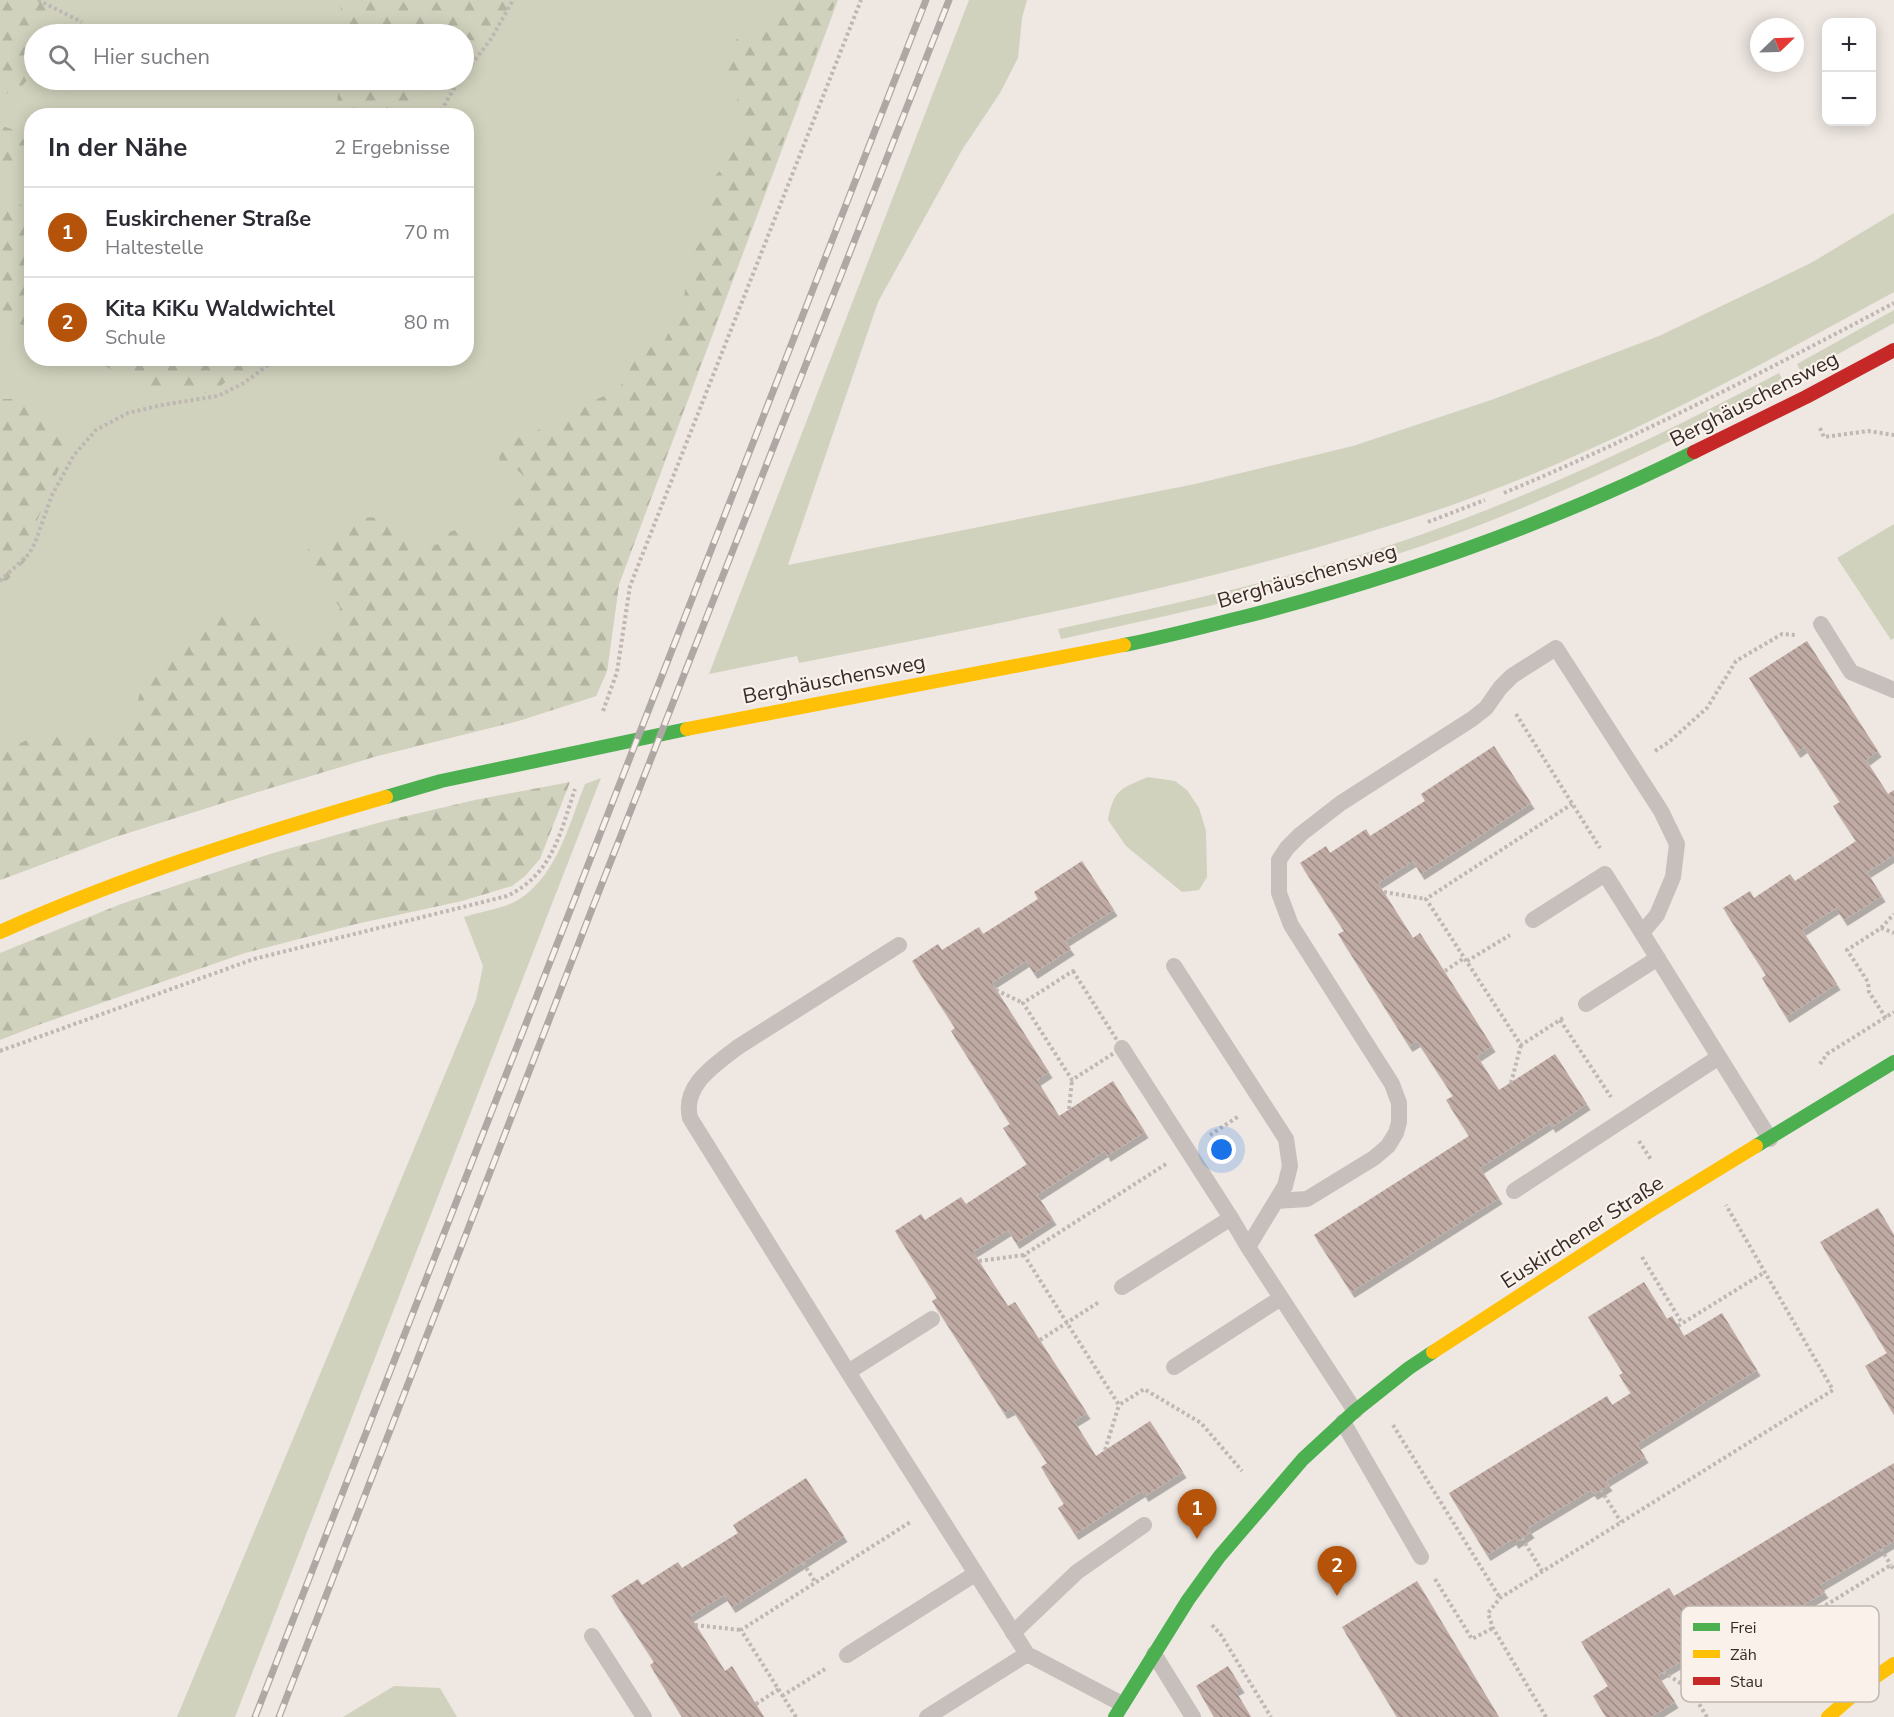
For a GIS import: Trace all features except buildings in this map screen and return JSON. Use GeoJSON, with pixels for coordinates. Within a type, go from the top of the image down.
{"type":"FeatureCollection","features":[{"type":"Feature","properties":{"kind":"main road","name":"Berghäuschensweg"},"geometry":{"type":"LineString","coordinates":[[0,932],[56,907],[192,857],[355,806],[441,782],[693,728],[1156,639],[1320,597],[1450,555],[1667,466],[1806,397],[1894,350]]}},
{"type":"Feature","properties":{"kind":"main road","name":"Euskirchener Straße"},"geometry":{"type":"LineString","coordinates":[[1118,1711],[1188,1600],[1219,1557],[1303,1459],[1375,1395],[1429,1355],[1650,1211],[1894,1062]]}},
{"type":"Feature","properties":{"kind":"main road"},"geometry":{"type":"LineString","coordinates":[[1879,1674],[1894,1664]]}},
{"type":"Feature","properties":{"kind":"main road"},"geometry":{"type":"LineString","coordinates":[[1828,1717],[1845,1702]]}},
{"type":"Feature","properties":{"kind":"lane"},"geometry":{"type":"LineString","coordinates":[[1821,624],[1851,672],[1894,690]]}},
{"type":"Feature","properties":{"kind":"lane"},"geometry":{"type":"LineString","coordinates":[[1276,1201],[1306,1199],[1374,1158],[1388,1146],[1396,1133],[1399,1122],[1399,1103],[1392,1084],[1291,925],[1279,893],[1279,860],[1301,834],[1341,803],[1486,708],[1512,676],[1556,648],[1661,811],[1677,844],[1673,877],[1657,915],[1642,933]]}},
{"type":"Feature","properties":{"kind":"lane"},"geometry":{"type":"LineString","coordinates":[[1533,920],[1605,874],[1770,1139]]}},
{"type":"Feature","properties":{"kind":"lane"},"geometry":{"type":"LineString","coordinates":[[899,945],[738,1047],[714,1065],[691,1092],[688,1107],[690,1118],[933,1508],[1027,1654],[1118,1711]]}},
{"type":"Feature","properties":{"kind":"lane"},"geometry":{"type":"LineString","coordinates":[[1586,1004],[1658,958]]}},
{"type":"Feature","properties":{"kind":"lane"},"geometry":{"type":"LineString","coordinates":[[1174,966],[1286,1139],[1290,1166],[1285,1186],[1248,1247]]}},
{"type":"Feature","properties":{"kind":"lane"},"geometry":{"type":"LineString","coordinates":[[1122,1048],[1281,1298],[1349,1417],[1421,1557]]}},
{"type":"Feature","properties":{"kind":"lane"},"geometry":{"type":"LineString","coordinates":[[1514,1191],[1719,1057]]}},
{"type":"Feature","properties":{"kind":"lane"},"geometry":{"type":"LineString","coordinates":[[1122,1287],[1231,1218]]}},
{"type":"Feature","properties":{"kind":"lane"},"geometry":{"type":"LineString","coordinates":[[1174,1367],[1281,1298]]}},
{"type":"Feature","properties":{"kind":"lane"},"geometry":{"type":"LineString","coordinates":[[848,1372],[932,1319]]}},
{"type":"Feature","properties":{"kind":"lane"},"geometry":{"type":"LineString","coordinates":[[1013,1633],[1077,1572],[1144,1525]]}},
{"type":"Feature","properties":{"kind":"lane"},"geometry":{"type":"LineString","coordinates":[[847,1655],[975,1574]]}},
{"type":"Feature","properties":{"kind":"lane"},"geometry":{"type":"LineString","coordinates":[[592,1636],[644,1717]]}},
{"type":"Feature","properties":{"kind":"lane"},"geometry":{"type":"LineString","coordinates":[[927,1717],[1027,1654]]}},
{"type":"Feature","properties":{"kind":"lane"},"geometry":{"type":"LineString","coordinates":[[1154,1654],[1193,1717]]}},
{"type":"Feature","properties":{"kind":"path"},"geometry":{"type":"LineString","coordinates":[[38,0],[82,22]]}},
{"type":"Feature","properties":{"kind":"path"},"geometry":{"type":"LineString","coordinates":[[474,61],[491,39],[513,0]]}},
{"type":"Feature","properties":{"kind":"path"},"geometry":{"type":"LineString","coordinates":[[601,717],[617,672],[630,585],[861,0]]}},
{"type":"Feature","properties":{"kind":"path"},"geometry":{"type":"LineString","coordinates":[[443,108],[453,90]]}},
{"type":"Feature","properties":{"kind":"path"},"geometry":{"type":"LineString","coordinates":[[1417,526],[1505,492],[1649,429],[1894,303]]}},
{"type":"Feature","properties":{"kind":"path"},"geometry":{"type":"LineString","coordinates":[[0,581],[29,554],[58,485],[74,455],[96,430],[128,413],[218,396],[232,391],[266,366]]}},
{"type":"Feature","properties":{"kind":"path"},"geometry":{"type":"LineString","coordinates":[[1632,767],[1669,742],[1707,708],[1736,661],[1782,633],[1801,635],[1821,624]]}},
{"type":"Feature","properties":{"kind":"path"},"geometry":{"type":"LineString","coordinates":[[1500,688],[1606,858],[1605,874]]}},
{"type":"Feature","properties":{"kind":"path"},"geometry":{"type":"LineString","coordinates":[[0,1051],[254,959],[507,896],[529,883],[542,868],[557,840],[577,784]]}},
{"type":"Feature","properties":{"kind":"path"},"geometry":{"type":"LineString","coordinates":[[1384,892],[1426,899],[1572,804]]}},
{"type":"Feature","properties":{"kind":"path"},"geometry":{"type":"LineString","coordinates":[[1426,899],[1521,1045]]}},
{"type":"Feature","properties":{"kind":"path"},"geometry":{"type":"LineString","coordinates":[[1886,1017],[1869,992],[1868,982],[1847,950],[1881,928],[1894,914]]}},
{"type":"Feature","properties":{"kind":"path"},"geometry":{"type":"LineString","coordinates":[[1444,971],[1533,920]]}},
{"type":"Feature","properties":{"kind":"path"},"geometry":{"type":"LineString","coordinates":[[1881,928],[1894,933]]}},
{"type":"Feature","properties":{"kind":"path"},"geometry":{"type":"LineString","coordinates":[[1023,1003],[1073,971],[1122,1048],[1072,1080]]}},
{"type":"Feature","properties":{"kind":"path"},"geometry":{"type":"LineString","coordinates":[[996,990],[1023,1003],[1072,1080],[1069,1109]]}},
{"type":"Feature","properties":{"kind":"path"},"geometry":{"type":"LineString","coordinates":[[1512,1083],[1521,1045],[1586,1004]]}},
{"type":"Feature","properties":{"kind":"path"},"geometry":{"type":"LineString","coordinates":[[1827,1054],[1894,1012]]}},
{"type":"Feature","properties":{"kind":"path"},"geometry":{"type":"LineString","coordinates":[[1560,1020],[1652,1161]]}},
{"type":"Feature","properties":{"kind":"path"},"geometry":{"type":"LineString","coordinates":[[1216,1131],[1221,1128]]}},
{"type":"Feature","properties":{"kind":"path"},"geometry":{"type":"LineString","coordinates":[[1546,1717],[1493,1628],[1488,1613],[1500,1598],[1833,1389],[1709,1176]]}},
{"type":"Feature","properties":{"kind":"path"},"geometry":{"type":"LineString","coordinates":[[1639,1251],[1680,1324],[1765,1272]]}},
{"type":"Feature","properties":{"kind":"path"},"geometry":{"type":"LineString","coordinates":[[979,1261],[1024,1255]]}},
{"type":"Feature","properties":{"kind":"path"},"geometry":{"type":"LineString","coordinates":[[1040,1340],[1122,1287]]}},
{"type":"Feature","properties":{"kind":"path"},"geometry":{"type":"LineString","coordinates":[[1375,1395],[1500,1598]]}},
{"type":"Feature","properties":{"kind":"path"},"geometry":{"type":"LineString","coordinates":[[1105,1450],[1119,1405]]}},
{"type":"Feature","properties":{"kind":"path"},"geometry":{"type":"LineString","coordinates":[[1600,1490],[1620,1522]]}},
{"type":"Feature","properties":{"kind":"path"},"geometry":{"type":"LineString","coordinates":[[695,1625],[741,1630],[933,1508]]}},
{"type":"Feature","properties":{"kind":"path"},"geometry":{"type":"LineString","coordinates":[[1522,1538],[1542,1571]]}},
{"type":"Feature","properties":{"kind":"path"},"geometry":{"type":"LineString","coordinates":[[1827,1606],[1893,1568],[1881,1549]]}},
{"type":"Feature","properties":{"kind":"path"},"geometry":{"type":"LineString","coordinates":[[1421,1557],[1472,1639],[1493,1628]]}},
{"type":"Feature","properties":{"kind":"path"},"geometry":{"type":"LineString","coordinates":[[803,1563],[816,1583]]}},
{"type":"Feature","properties":{"kind":"path"},"geometry":{"type":"LineString","coordinates":[[1188,1600],[1221,1635],[1270,1717]]}},
{"type":"Feature","properties":{"kind":"path"},"geometry":{"type":"LineString","coordinates":[[741,1630],[795,1717]]}},
{"type":"Feature","properties":{"kind":"path"},"geometry":{"type":"LineString","coordinates":[[782,1696],[847,1655]]}},
{"type":"Feature","properties":{"kind":"path"},"geometry":{"type":"LineString","coordinates":[[1663,1672],[1681,1683]]}},
{"type":"Feature","properties":{"kind":"path"},"geometry":{"type":"LineString","coordinates":[[756,1704],[779,1689]]}},
{"type":"Feature","properties":{"kind":"path"},"geometry":{"type":"LineString","coordinates":[[1698,1702],[1707,1717]]}},
{"type":"Feature","properties":{"kind":"green space"},"geometry":{"type":"Polygon","coordinates":[[[0,0],[838,0],[619,584],[607,671],[596,696],[518,721],[377,756],[112,838],[0,880],[0,0]]]}},
{"type":"Feature","properties":{"kind":"green space"},"geometry":{"type":"Polygon","coordinates":[[[0,0],[63,0],[49,24],[24,24],[24,84],[9,93],[0,93],[0,0]]]}},
{"type":"Feature","properties":{"kind":"green space"},"geometry":{"type":"Polygon","coordinates":[[[339,0],[523,0],[514,17],[500,32],[492,37],[474,41],[474,24],[349,24],[339,0]]]}},
{"type":"Feature","properties":{"kind":"green space"},"geometry":{"type":"Polygon","coordinates":[[[794,0],[836,0],[619,584],[607,671],[596,696],[518,721],[377,756],[251,794],[112,838],[0,880],[0,752],[45,732],[93,738],[118,730],[138,700],[145,676],[170,662],[180,637],[211,616],[249,611],[294,642],[318,644],[336,626],[340,607],[307,572],[308,549],[346,524],[356,520],[377,518],[388,522],[423,546],[441,544],[449,532],[463,528],[493,540],[508,537],[515,522],[511,506],[526,492],[528,480],[513,466],[500,463],[498,449],[553,424],[575,407],[613,393],[628,378],[632,356],[665,340],[682,305],[696,240],[708,218],[702,196],[708,184],[727,163],[741,138],[734,116],[738,96],[727,79],[725,55],[737,39],[778,17],[785,5],[794,0]]]}},
{"type":"Feature","properties":{"kind":"green space"},"geometry":{"type":"Polygon","coordinates":[[[969,0],[1027,0],[1022,18],[1018,58],[1000,93],[962,150],[878,302],[788,565],[1195,484],[1353,446],[1494,399],[1659,336],[1811,263],[1894,213],[1894,292],[1732,379],[1566,460],[1452,505],[1372,531],[1210,576],[1046,613],[799,663],[797,656],[709,674],[969,0]]]}},
{"type":"Feature","properties":{"kind":"green space"},"geometry":{"type":"Polygon","coordinates":[[[339,90],[407,90],[414,103],[414,108],[336,108],[339,90]]]}},
{"type":"Feature","properties":{"kind":"green space"},"geometry":{"type":"Polygon","coordinates":[[[0,125],[21,134],[24,150],[17,154],[0,180],[0,125]]]}},
{"type":"Feature","properties":{"kind":"green space"},"geometry":{"type":"Polygon","coordinates":[[[0,199],[24,207],[24,325],[9,321],[0,314],[0,199]]]}},
{"type":"Feature","properties":{"kind":"green space"},"geometry":{"type":"Polygon","coordinates":[[[1894,310],[1894,323],[1802,374],[1797,364],[1894,310]]]}},
{"type":"Feature","properties":{"kind":"green space"},"geometry":{"type":"Polygon","coordinates":[[[105,366],[255,366],[231,377],[215,391],[190,395],[135,382],[105,366]]]}},
{"type":"Feature","properties":{"kind":"green space"},"geometry":{"type":"Polygon","coordinates":[[[1779,373],[1784,383],[1708,422],[1591,478],[1472,528],[1372,562],[1269,591],[1061,639],[1058,629],[1196,598],[1333,563],[1469,517],[1604,460],[1779,373]]]}},
{"type":"Feature","properties":{"kind":"green space"},"geometry":{"type":"Polygon","coordinates":[[[0,399],[23,399],[38,413],[56,418],[69,435],[68,454],[58,471],[33,530],[26,560],[0,588],[0,399]]]}},
{"type":"Feature","properties":{"kind":"green space"},"geometry":{"type":"Polygon","coordinates":[[[1894,524],[1894,638],[1891,640],[1837,558],[1894,524]]]}},
{"type":"Feature","properties":{"kind":"green space"},"geometry":{"type":"Polygon","coordinates":[[[1148,777],[1175,781],[1187,790],[1199,808],[1206,831],[1207,877],[1199,890],[1182,892],[1126,846],[1108,820],[1113,802],[1120,791],[1148,777]]]}},
{"type":"Feature","properties":{"kind":"green space"},"geometry":{"type":"Polygon","coordinates":[[[601,778],[235,1717],[177,1717],[476,1000],[483,966],[464,917],[513,903],[531,890],[543,877],[560,848],[585,784],[601,778]]]}},
{"type":"Feature","properties":{"kind":"green space"},"geometry":{"type":"Polygon","coordinates":[[[570,782],[540,859],[525,876],[512,886],[462,901],[356,924],[245,953],[0,1040],[0,953],[121,904],[270,854],[381,822],[475,800],[570,782]]]}},
{"type":"Feature","properties":{"kind":"green space"},"geometry":{"type":"Polygon","coordinates":[[[394,1686],[440,1688],[457,1717],[343,1717],[394,1686]]]}},
{"type":"Feature","properties":{"kind":"railway"},"geometry":{"type":"LineString","coordinates":[[255,1717],[926,0]]}},
{"type":"Feature","properties":{"kind":"railway"},"geometry":{"type":"LineString","coordinates":[[279,1717],[592,909],[949,0]]}},
{"type":"Feature","properties":{"kind":"traffic: fast"},"geometry":{"type":"LineString","coordinates":[[1124,645],[1247,616],[1419,565],[1531,525],[1694,452]]}},
{"type":"Feature","properties":{"kind":"traffic: fast"},"geometry":{"type":"LineString","coordinates":[[386,797],[441,781],[687,729]]}},
{"type":"Feature","properties":{"kind":"traffic: fast"},"geometry":{"type":"LineString","coordinates":[[1756,1146],[1894,1062]]}},
{"type":"Feature","properties":{"kind":"traffic: fast"},"geometry":{"type":"LineString","coordinates":[[1115,1717],[1188,1600],[1219,1557],[1303,1459],[1355,1411],[1433,1352]]}},
{"type":"Feature","properties":{"kind":"traffic: slow"},"geometry":{"type":"LineString","coordinates":[[687,729],[1124,645]]}},
{"type":"Feature","properties":{"kind":"traffic: slow"},"geometry":{"type":"LineString","coordinates":[[0,932],[94,893],[190,858],[386,797]]}},
{"type":"Feature","properties":{"kind":"traffic: slow"},"geometry":{"type":"LineString","coordinates":[[1433,1352],[1650,1211],[1756,1146]]}},
{"type":"Feature","properties":{"kind":"traffic: slow"},"geometry":{"type":"LineString","coordinates":[[1879,1674],[1894,1664]]}},
{"type":"Feature","properties":{"kind":"traffic: slow"},"geometry":{"type":"LineString","coordinates":[[1828,1717],[1845,1702]]}},
{"type":"Feature","properties":{"kind":"traffic: jam"},"geometry":{"type":"LineString","coordinates":[[1694,452],[1806,397],[1894,350]]}},
{"type":"Feature","properties":{"kind":"place","name":"Euskirchener Straße"},"geometry":{"type":"Point","coordinates":[1197,1539]}},
{"type":"Feature","properties":{"kind":"place","name":"Kita KiKu Waldwichtel"},"geometry":{"type":"Point","coordinates":[1337,1596]}}]}
